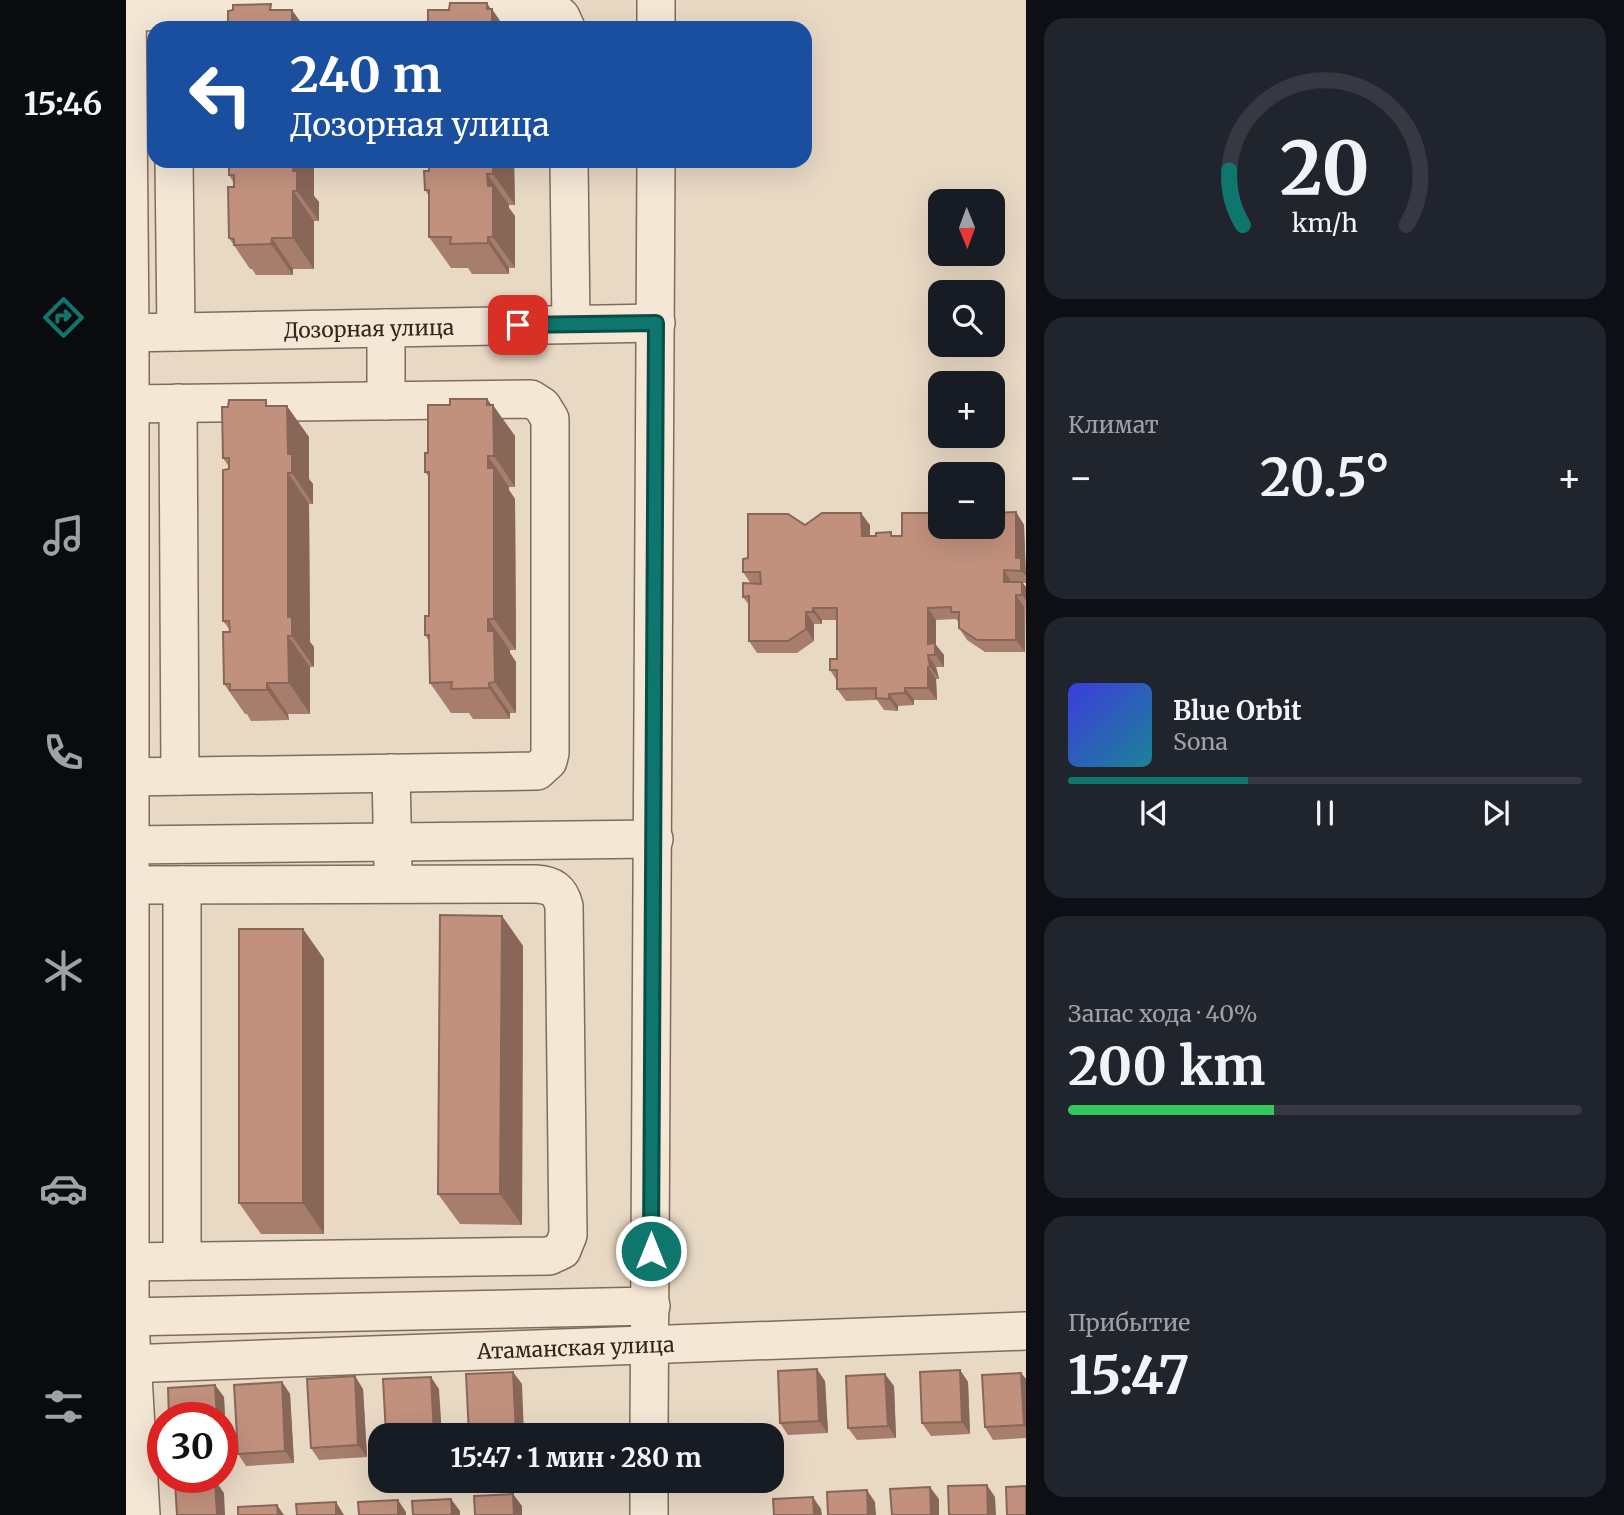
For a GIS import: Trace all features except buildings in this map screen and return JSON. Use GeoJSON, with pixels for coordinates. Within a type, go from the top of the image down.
{"type":"FeatureCollection","features":[{"type":"Feature","properties":{"kind":"street"},"geometry":{"type":"LineString","coordinates":[[127,0],[128,1317],[141,1515]]}},
{"type":"Feature","properties":{"kind":"street"},"geometry":{"type":"LineString","coordinates":[[656,0],[656,21]]}},
{"type":"Feature","properties":{"kind":"street"},"geometry":{"type":"LineString","coordinates":[[126,12],[172,20],[376,4],[549,6],[563,21]]}},
{"type":"Feature","properties":{"kind":"street"},"geometry":{"type":"LineString","coordinates":[[174,168],[176,332]]}},
{"type":"Feature","properties":{"kind":"street"},"geometry":{"type":"LineString","coordinates":[[569,168],[571,324]]}},
{"type":"Feature","properties":{"kind":"street"},"geometry":{"type":"LineString","coordinates":[[649,1423],[656,168]]}},
{"type":"Feature","properties":{"kind":"street","name":"Дозорная улица"},"geometry":{"type":"LineString","coordinates":[[128,333],[656,323]]}},
{"type":"Feature","properties":{"kind":"street"},"geometry":{"type":"LineString","coordinates":[[386,328],[386,401]]}},
{"type":"Feature","properties":{"kind":"street"},"geometry":{"type":"LineString","coordinates":[[126,777],[537,771],[548,761],[551,753],[550,419],[542,406],[531,399],[128,404]]}},
{"type":"Feature","properties":{"kind":"street"},"geometry":{"type":"LineString","coordinates":[[178,403],[180,776]]}},
{"type":"Feature","properties":{"kind":"street"},"geometry":{"type":"LineString","coordinates":[[391,773],[393,885]]}},
{"type":"Feature","properties":{"kind":"street"},"geometry":{"type":"LineString","coordinates":[[126,845],[654,839]]}},
{"type":"Feature","properties":{"kind":"street"},"geometry":{"type":"LineString","coordinates":[[128,885],[546,885],[555,889],[564,906],[568,1235],[559,1252],[549,1256],[128,1262]]}},
{"type":"Feature","properties":{"kind":"street"},"geometry":{"type":"LineString","coordinates":[[182,1261],[183,885]]}},
{"type":"Feature","properties":{"kind":"street"},"geometry":{"type":"LineString","coordinates":[[402,1311],[403,1258]]}},
{"type":"Feature","properties":{"kind":"street"},"geometry":{"type":"LineString","coordinates":[[128,1317],[650,1306]]}},
{"type":"Feature","properties":{"kind":"street","name":"Атаманская улица"},"geometry":{"type":"LineString","coordinates":[[130,1364],[1026,1331]]}},
{"type":"Feature","properties":{"kind":"street"},"geometry":{"type":"LineString","coordinates":[[649,1493],[649,1515]]}},
{"type":"Feature","properties":{"kind":"route"},"geometry":{"type":"LineString","coordinates":[[518,325],[656,323],[651,1251]]}}]}
